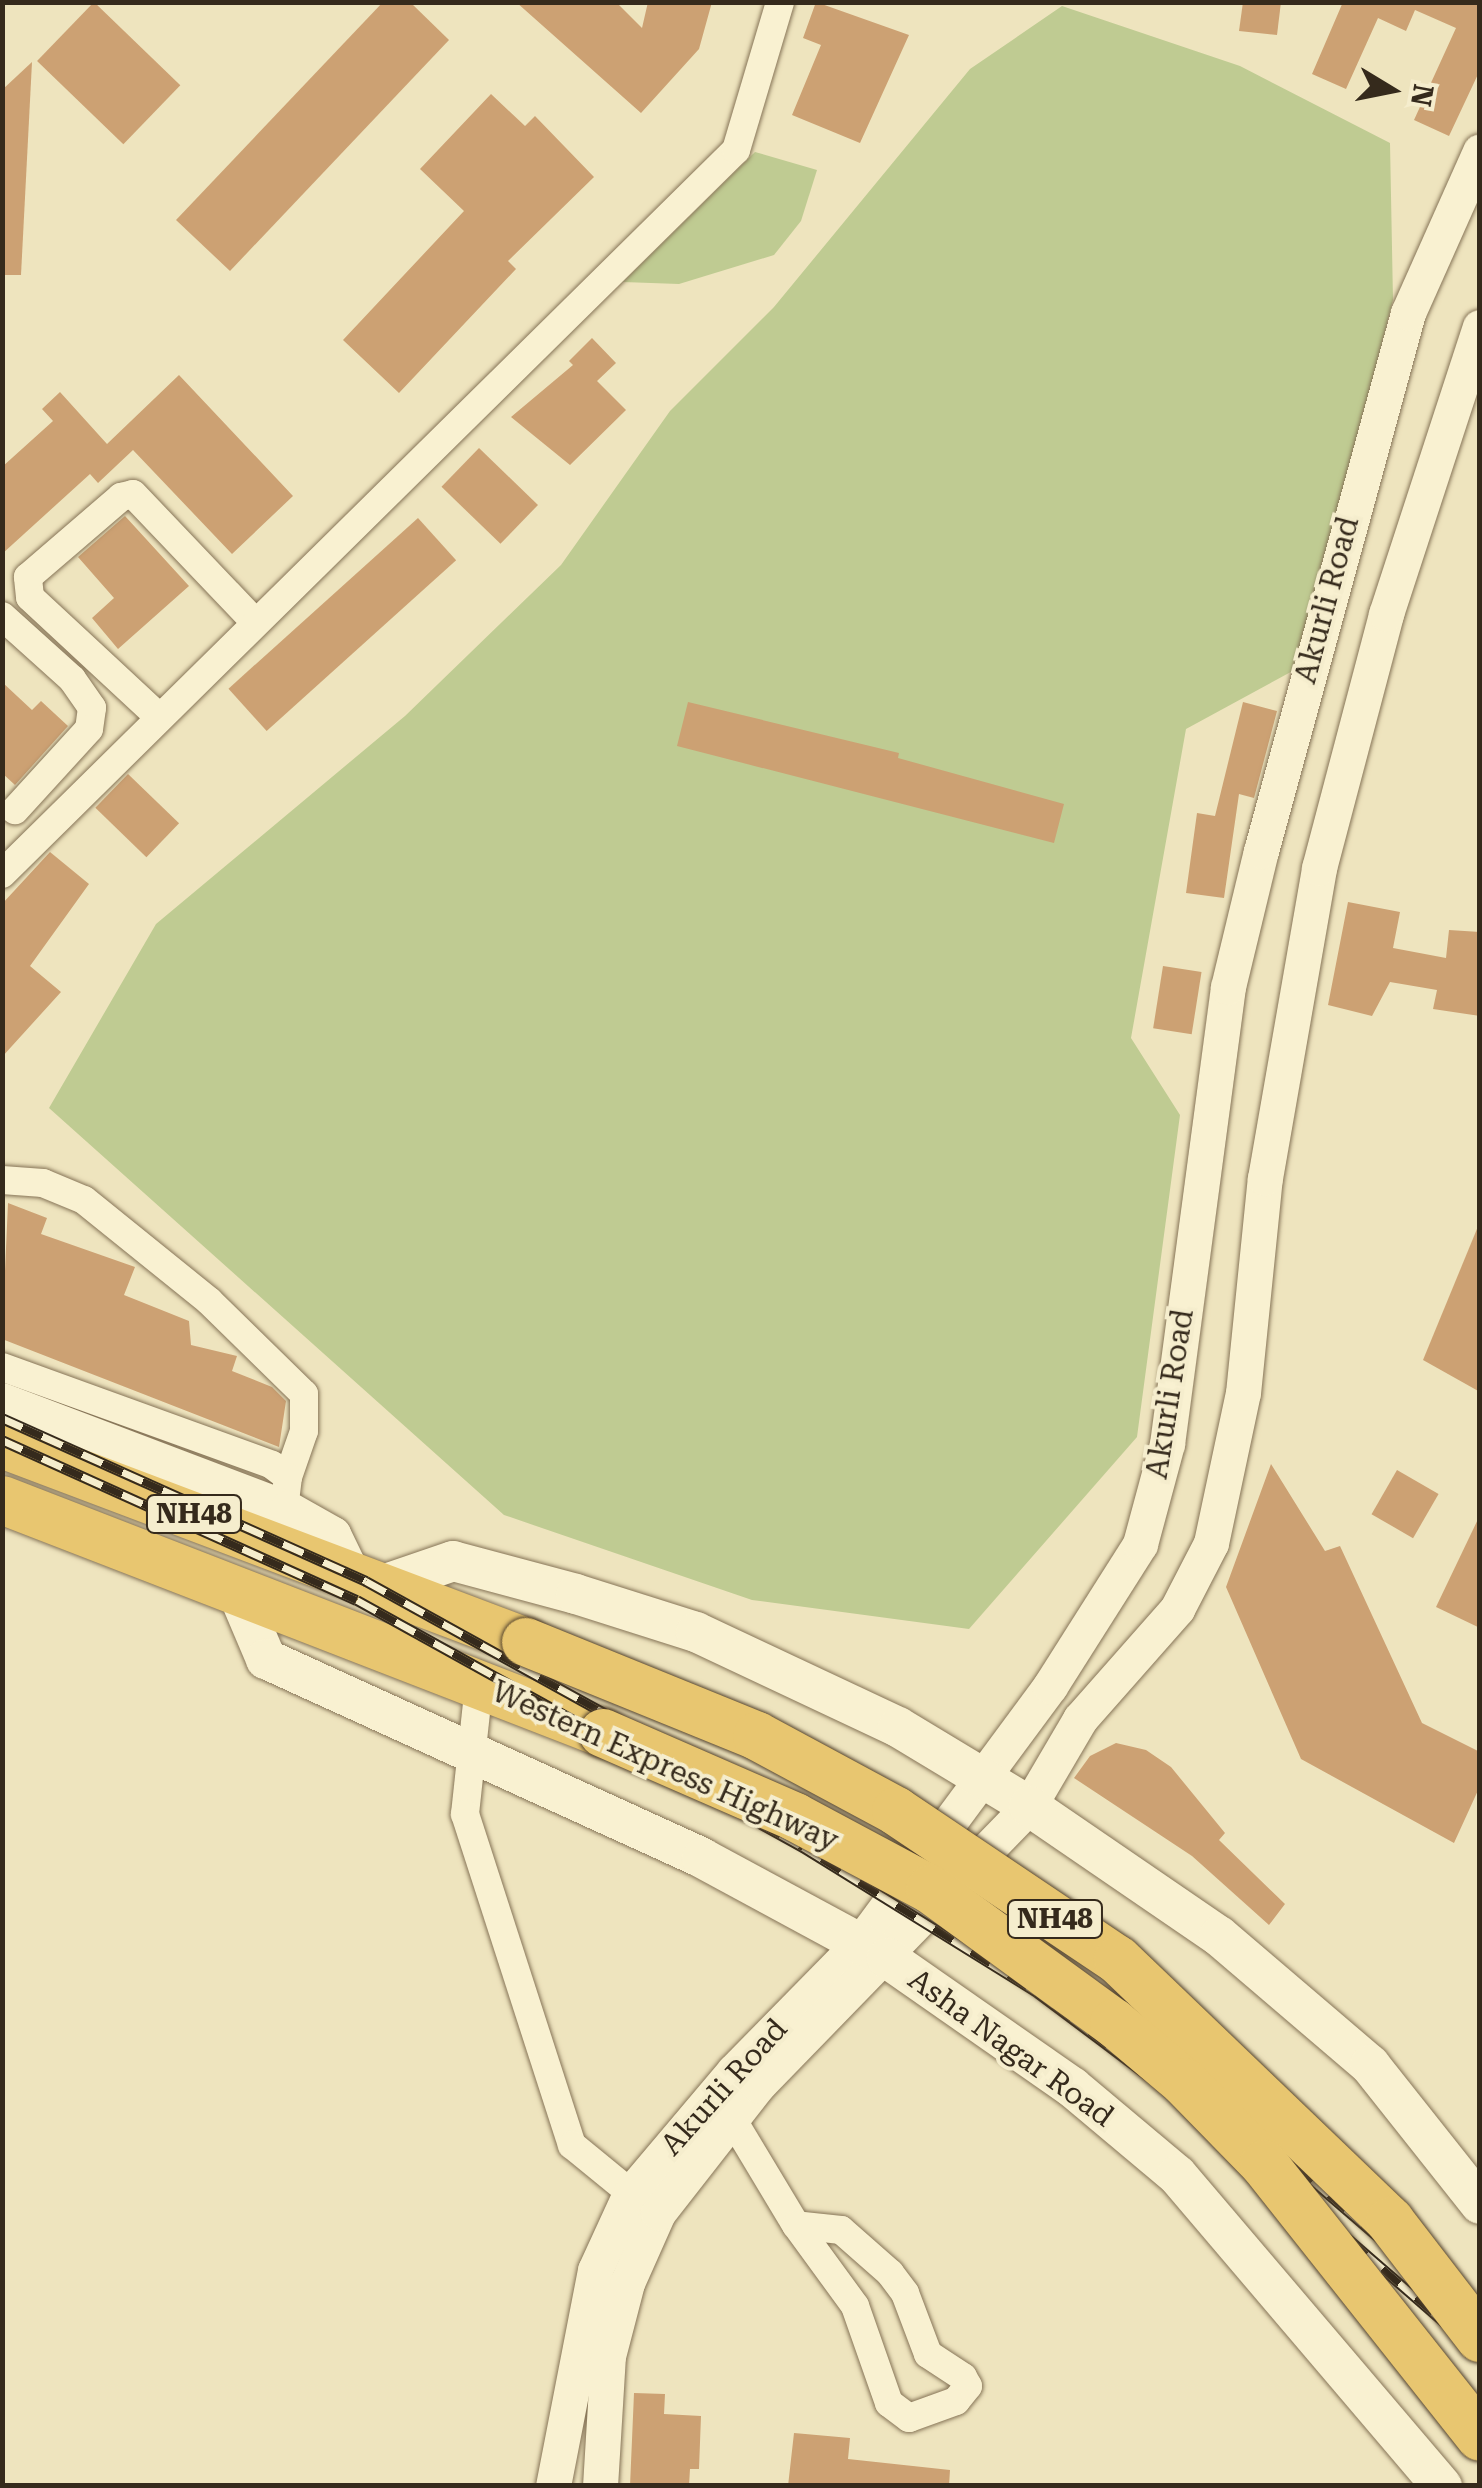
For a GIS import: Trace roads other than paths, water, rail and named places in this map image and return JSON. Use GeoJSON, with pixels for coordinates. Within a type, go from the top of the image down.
{"type":"FeatureCollection","features":[{"type":"Feature","properties":{"kind":"highway","name":"Western Express Highway"},"geometry":{"type":"LineString","coordinates":[[2,1444],[284,1510],[368,1577],[757,1736],[896,1812],[1118,1960],[1390,2221],[1480,2338]]}},
{"type":"Feature","properties":{"kind":"highway","name":"Western Express Highway"},"geometry":{"type":"LineString","coordinates":[[2,1500],[602,1733],[795,1816],[930,1889],[1114,2023],[1184,2082],[1264,2164],[1480,2437]]}},
{"type":"Feature","properties":{"kind":"main road"},"geometry":{"type":"LineString","coordinates":[[368,1577],[453,1561],[696,1632],[898,1727],[1029,1806],[1219,1936],[1362,2059],[1480,2204]]}},
{"type":"Feature","properties":{"kind":"main road","name":"Asha Nagar Road"},"geometry":{"type":"LineString","coordinates":[[238,1593],[266,1659],[473,1748],[702,1858],[874,1951],[1072,2087],[1177,2174],[1442,2486]]}},
{"type":"Feature","properties":{"kind":"street"},"geometry":{"type":"LineString","coordinates":[[2,874],[736,150],[780,2]]}},
{"type":"Feature","properties":{"kind":"street","name":"Akurli Road"},"geometry":{"type":"LineString","coordinates":[[600,2486],[608,2356],[644,2203],[731,2116],[874,1951],[979,1776],[1050,1686],[1140,1544],[1167,1444],[1228,988],[1257,868],[1408,313],[1480,151]]}},
{"type":"Feature","properties":{"kind":"street","name":"Akurli Road"},"geometry":{"type":"LineString","coordinates":[[552,2486],[590,2286],[734,2070],[874,1951],[1029,1806],[1080,1719],[1177,1609],[1211,1543],[1243,1394],[1265,1178],[1319,868],[1386,614],[1480,327]]}},
{"type":"Feature","properties":{"kind":"street"},"geometry":{"type":"LineString","coordinates":[[159,717],[30,597],[28,576],[122,497],[133,494],[255,622]]}},
{"type":"Feature","properties":{"kind":"street"},"geometry":{"type":"LineString","coordinates":[[2,616],[72,679],[92,708],[90,729],[9,804],[40,836]]}},
{"type":"Feature","properties":{"kind":"street"},"geometry":{"type":"LineString","coordinates":[[2,1180],[42,1183],[84,1200],[209,1301],[304,1394],[304,1431],[284,1510]]}},
{"type":"Feature","properties":{"kind":"street"},"geometry":{"type":"LineString","coordinates":[[2,1368],[284,1510]]}},
{"type":"Feature","properties":{"kind":"street"},"geometry":{"type":"LineString","coordinates":[[2,1400],[284,1510]]}},
{"type":"Feature","properties":{"kind":"street"},"geometry":{"type":"LineString","coordinates":[[479,1684],[465,1814],[572,2145],[644,2203]]}},
{"type":"Feature","properties":{"kind":"street"},"geometry":{"type":"LineString","coordinates":[[731,2116],[796,2225],[855,2306],[890,2404],[909,2418],[956,2401],[968,2386],[963,2377],[928,2354],[905,2293],[890,2272],[841,2230],[796,2225]]}},
{"type":"Feature","properties":{"kind":"railway"},"geometry":{"type":"LineString","coordinates":[[2,1418],[366,1581],[814,1829],[1049,1974],[1246,2123],[1480,2324]]}},
{"type":"Feature","properties":{"kind":"railway"},"geometry":{"type":"LineString","coordinates":[[2,1440],[357,1600],[803,1847],[1037,1992],[1233,2139],[1480,2353]]}}]}
